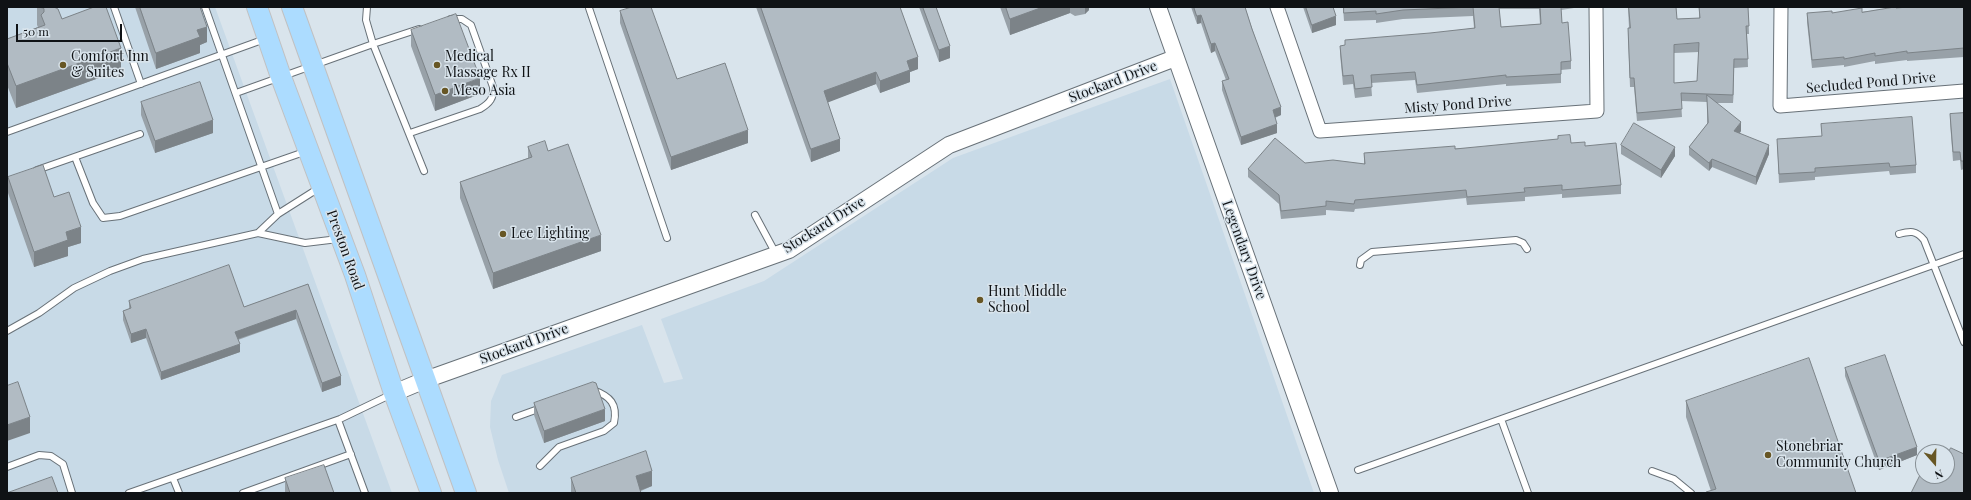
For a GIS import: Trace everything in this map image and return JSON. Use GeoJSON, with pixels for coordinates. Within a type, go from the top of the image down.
{"type":"FeatureCollection","features":[{"type":"Feature","properties":{"kind":"main road","name":"Preston Road"},"geometry":{"type":"LineString","coordinates":[[257,7],[281,77],[342,239],[394,393],[431,493]]}},
{"type":"Feature","properties":{"kind":"main road"},"geometry":{"type":"LineString","coordinates":[[292,7],[466,493]]}},
{"type":"Feature","properties":{"kind":"street","name":"Legendary Drive"},"geometry":{"type":"LineString","coordinates":[[1158,7],[1330,493]]}},
{"type":"Feature","properties":{"kind":"street","name":"Misty Pond Drive"},"geometry":{"type":"LineString","coordinates":[[1277,7],[1320,131],[1597,111],[1596,7]]}},
{"type":"Feature","properties":{"kind":"street","name":"Secluded Pond Drive"},"geometry":{"type":"LineString","coordinates":[[1781,7],[1780,106],[1964,91]]}},
{"type":"Feature","properties":{"kind":"street","name":"Stockard Drive"},"geometry":{"type":"LineString","coordinates":[[394,393],[425,380],[789,250],[949,145],[1175,58]]}},
{"type":"Feature","properties":{"kind":"lane"},"geometry":{"type":"LineString","coordinates":[[114,7],[141,84]]}},
{"type":"Feature","properties":{"kind":"lane"},"geometry":{"type":"LineString","coordinates":[[205,7],[278,214]]}},
{"type":"Feature","properties":{"kind":"lane"},"geometry":{"type":"LineString","coordinates":[[367,7],[366,20],[373,44],[424,171]]}},
{"type":"Feature","properties":{"kind":"lane"},"geometry":{"type":"LineString","coordinates":[[589,8],[667,238]]}},
{"type":"Feature","properties":{"kind":"lane"},"geometry":{"type":"LineString","coordinates":[[410,133],[480,109],[489,103],[494,95],[494,86],[471,25],[462,19],[452,18],[445,21]]}},
{"type":"Feature","properties":{"kind":"lane"},"geometry":{"type":"LineString","coordinates":[[236,93],[373,44],[423,28]]}},
{"type":"Feature","properties":{"kind":"lane"},"geometry":{"type":"LineString","coordinates":[[7,132],[267,38]]}},
{"type":"Feature","properties":{"kind":"lane"},"geometry":{"type":"LineString","coordinates":[[28,174],[140,134]]}},
{"type":"Feature","properties":{"kind":"lane"},"geometry":{"type":"LineString","coordinates":[[75,157],[93,203],[103,218],[120,216],[308,150]]}},
{"type":"Feature","properties":{"kind":"lane"},"geometry":{"type":"LineString","coordinates":[[258,233],[278,214],[322,187]]}},
{"type":"Feature","properties":{"kind":"lane"},"geometry":{"type":"LineString","coordinates":[[755,215],[776,254]]}},
{"type":"Feature","properties":{"kind":"lane"},"geometry":{"type":"LineString","coordinates":[[1899,234],[1912,231],[1920,235],[1924,240],[1935,265],[1958,330],[1964,342]]}},
{"type":"Feature","properties":{"kind":"lane"},"geometry":{"type":"LineString","coordinates":[[7,331],[39,313],[74,288],[110,271],[143,259],[258,233],[305,243],[342,239]]}},
{"type":"Feature","properties":{"kind":"lane"},"geometry":{"type":"LineString","coordinates":[[1360,265],[1361,260],[1372,252],[1390,250],[1516,240],[1523,243],[1527,249]]}},
{"type":"Feature","properties":{"kind":"lane"},"geometry":{"type":"LineString","coordinates":[[1358,470],[1964,254]]}},
{"type":"Feature","properties":{"kind":"lane"},"geometry":{"type":"LineString","coordinates":[[540,466],[559,447],[604,431],[614,423],[616,413],[613,404],[606,394],[593,390],[586,392]]}},
{"type":"Feature","properties":{"kind":"lane"},"geometry":{"type":"LineString","coordinates":[[129,493],[338,420],[394,393]]}},
{"type":"Feature","properties":{"kind":"lane"},"geometry":{"type":"LineString","coordinates":[[516,417],[551,405]]}},
{"type":"Feature","properties":{"kind":"lane"},"geometry":{"type":"LineString","coordinates":[[1501,419],[1528,493]]}},
{"type":"Feature","properties":{"kind":"lane"},"geometry":{"type":"LineString","coordinates":[[338,420],[365,493]]}},
{"type":"Feature","properties":{"kind":"lane"},"geometry":{"type":"LineString","coordinates":[[243,493],[351,454]]}},
{"type":"Feature","properties":{"kind":"lane"},"geometry":{"type":"LineString","coordinates":[[7,467],[40,455],[51,456],[63,464],[72,493]]}},
{"type":"Feature","properties":{"kind":"lane"},"geometry":{"type":"LineString","coordinates":[[1652,471],[1674,479],[1691,493]]}},
{"type":"Feature","properties":{"kind":"lane"},"geometry":{"type":"LineString","coordinates":[[173,478],[179,493]]}},
{"type":"Feature","properties":{"kind":"shaded area"},"geometry":{"type":"Polygon","coordinates":[[[7,7],[215,7],[392,493],[7,493],[7,7]]]}},
{"type":"Feature","properties":{"kind":"shaded area","name":"Hunt Middle School"},"geometry":{"type":"Polygon","coordinates":[[[1170,79],[1314,493],[509,493],[498,460],[490,427],[491,401],[502,375],[642,325],[664,383],[683,379],[661,319],[764,281],[953,158],[1170,79]]]}},
{"type":"Feature","properties":{"kind":"building"},"geometry":{"type":"Polygon","coordinates":[[[40,7],[54,7],[58,9],[62,19],[94,7],[106,7],[121,48],[16,86],[7,63],[7,39],[45,25],[41,15],[44,12],[44,9],[40,7]]]}},
{"type":"Feature","properties":{"kind":"building"},"geometry":{"type":"Polygon","coordinates":[[[140,7],[200,7],[207,27],[197,30],[200,37],[156,53],[140,7]]]}},
{"type":"Feature","properties":{"kind":"building"},"geometry":{"type":"Polygon","coordinates":[[[632,7],[651,7],[677,79],[725,63],[748,130],[671,157],[620,11],[632,7]]]}},
{"type":"Feature","properties":{"kind":"building"},"geometry":{"type":"Polygon","coordinates":[[[761,7],[900,7],[918,57],[907,61],[910,70],[880,81],[876,72],[824,91],[840,139],[811,149],[761,7]]]}},
{"type":"Feature","properties":{"kind":"building"},"geometry":{"type":"Polygon","coordinates":[[[923,7],[936,7],[950,46],[939,50],[923,7]]]}},
{"type":"Feature","properties":{"kind":"building"},"geometry":{"type":"Polygon","coordinates":[[[1006,7],[1043,7],[1010,19],[1006,7]]]}},
{"type":"Feature","properties":{"kind":"building"},"geometry":{"type":"Polygon","coordinates":[[[1194,7],[1245,7],[1281,107],[1273,110],[1277,124],[1241,137],[1222,81],[1229,79],[1215,43],[1211,44],[1201,15],[1197,16],[1194,7]]]}},
{"type":"Feature","properties":{"kind":"building"},"geometry":{"type":"Polygon","coordinates":[[[1306,7],[1333,7],[1336,16],[1312,25],[1306,7]]]}},
{"type":"Feature","properties":{"kind":"building"},"geometry":{"type":"Polygon","coordinates":[[[1344,7],[1473,7],[1403,10],[1376,14],[1376,11],[1344,13],[1344,7]]]}},
{"type":"Feature","properties":{"kind":"building"},"geometry":{"type":"Polygon","coordinates":[[[1473,7],[1499,7],[1501,27],[1541,24],[1540,7],[1561,7],[1562,23],[1568,22],[1571,61],[1561,62],[1561,74],[1506,77],[1506,75],[1417,85],[1415,72],[1371,75],[1372,87],[1355,89],[1353,75],[1343,76],[1340,46],[1345,45],[1345,40],[1475,28],[1473,7]]]}},
{"type":"Feature","properties":{"kind":"building"},"geometry":{"type":"Polygon","coordinates":[[[1629,7],[1676,7],[1677,19],[1700,18],[1699,7],[1748,7],[1749,26],[1746,26],[1748,59],[1734,59],[1733,95],[1681,93],[1682,109],[1637,113],[1634,78],[1630,78],[1628,28],[1630,28],[1629,7]],[[1699,43],[1674,45],[1674,83],[1697,81],[1699,43]]]}},
{"type":"Feature","properties":{"kind":"building"},"geometry":{"type":"Polygon","coordinates":[[[1896,7],[1964,7],[1964,48],[1907,53],[1907,51],[1875,56],[1875,53],[1844,59],[1844,57],[1812,60],[1807,13],[1832,11],[1832,13],[1862,8],[1862,12],[1896,7]]]}},
{"type":"Feature","properties":{"kind":"building"},"geometry":{"type":"Polygon","coordinates":[[[456,14],[480,78],[435,95],[411,30],[456,14]]]}},
{"type":"Feature","properties":{"kind":"building"},"geometry":{"type":"Polygon","coordinates":[[[200,82],[213,120],[155,141],[141,102],[200,82]]]}},
{"type":"Feature","properties":{"kind":"building"},"geometry":{"type":"Polygon","coordinates":[[[1707,95],[1741,122],[1734,131],[1769,145],[1756,177],[1712,159],[1709,163],[1689,147],[1708,123],[1707,95]]]}},
{"type":"Feature","properties":{"kind":"building"},"geometry":{"type":"Polygon","coordinates":[[[1964,113],[1964,161],[1961,161],[1960,152],[1953,152],[1950,114],[1964,113]]]}},
{"type":"Feature","properties":{"kind":"building"},"geometry":{"type":"Polygon","coordinates":[[[1912,117],[1916,165],[1890,167],[1889,163],[1815,168],[1815,172],[1779,174],[1777,139],[1822,136],[1821,124],[1912,117]]]}},
{"type":"Feature","properties":{"kind":"building"},"geometry":{"type":"Polygon","coordinates":[[[1634,123],[1675,147],[1661,170],[1621,145],[1634,123]]]}},
{"type":"Feature","properties":{"kind":"building"},"geometry":{"type":"Polygon","coordinates":[[[1570,135],[1571,143],[1585,142],[1585,146],[1616,143],[1621,185],[1562,190],[1562,185],[1524,188],[1525,192],[1467,197],[1466,190],[1355,200],[1354,204],[1326,201],[1326,206],[1281,211],[1279,195],[1248,169],[1275,138],[1305,163],[1333,160],[1365,164],[1364,153],[1455,146],[1455,149],[1558,139],[1558,136],[1570,135]]]}},
{"type":"Feature","properties":{"kind":"building"},"geometry":{"type":"Polygon","coordinates":[[[545,141],[548,151],[568,144],[601,235],[493,273],[460,182],[532,157],[528,147],[545,141]]]}},
{"type":"Feature","properties":{"kind":"building"},"geometry":{"type":"Polygon","coordinates":[[[43,165],[54,197],[69,192],[81,227],[66,232],[68,240],[34,252],[8,177],[43,165]]]}},
{"type":"Feature","properties":{"kind":"building"},"geometry":{"type":"Polygon","coordinates":[[[229,265],[244,307],[308,284],[341,376],[322,383],[296,310],[235,332],[240,344],[161,372],[146,329],[131,334],[123,311],[131,308],[129,301],[229,265]]]}},
{"type":"Feature","properties":{"kind":"building"},"geometry":{"type":"Polygon","coordinates":[[[1885,355],[1916,444],[1915,448],[1879,461],[1845,368],[1885,355]]]}},
{"type":"Feature","properties":{"kind":"building","name":"Stonebriar Community Church"},"geometry":{"type":"Polygon","coordinates":[[[1809,358],[1856,493],[1707,493],[1706,492],[1716,489],[1686,401],[1809,358]]]}},
{"type":"Feature","properties":{"kind":"building"},"geometry":{"type":"Polygon","coordinates":[[[18,382],[30,417],[7,425],[7,386],[18,382]]]}},
{"type":"Feature","properties":{"kind":"building"},"geometry":{"type":"Polygon","coordinates":[[[593,382],[596,383],[605,409],[544,431],[534,403],[593,382]]]}},
{"type":"Feature","properties":{"kind":"building","name":"Stonebriar Community Church"},"geometry":{"type":"Polygon","coordinates":[[[1955,450],[1964,454],[1964,493],[1911,493],[1916,484],[1955,484],[1955,450]]]}},
{"type":"Feature","properties":{"kind":"building"},"geometry":{"type":"Polygon","coordinates":[[[646,451],[652,471],[636,476],[641,493],[576,493],[571,478],[646,451]]]}},
{"type":"Feature","properties":{"kind":"building"},"geometry":{"type":"Polygon","coordinates":[[[324,465],[334,493],[290,493],[285,478],[324,465]]]}},
{"type":"Feature","properties":{"kind":"building"},"geometry":{"type":"Polygon","coordinates":[[[52,477],[58,493],[7,493],[52,477]]]}},
{"type":"Feature","properties":{"kind":"place","name":"Comfort Inn & Suites"},"geometry":{"type":"Point","coordinates":[63,65]}},
{"type":"Feature","properties":{"kind":"place","name":"Medical Massage Rx II"},"geometry":{"type":"Point","coordinates":[437,65]}},
{"type":"Feature","properties":{"kind":"place","name":"Meso Asia"},"geometry":{"type":"Point","coordinates":[445,91]}},
{"type":"Feature","properties":{"kind":"place","name":"Lee Lighting"},"geometry":{"type":"Point","coordinates":[503,234]}},
{"type":"Feature","properties":{"kind":"place","name":"Hunt Middle School"},"geometry":{"type":"Point","coordinates":[980,300]}},
{"type":"Feature","properties":{"kind":"place","name":"Stonebriar Community Church"},"geometry":{"type":"Point","coordinates":[1768,455]}}]}
